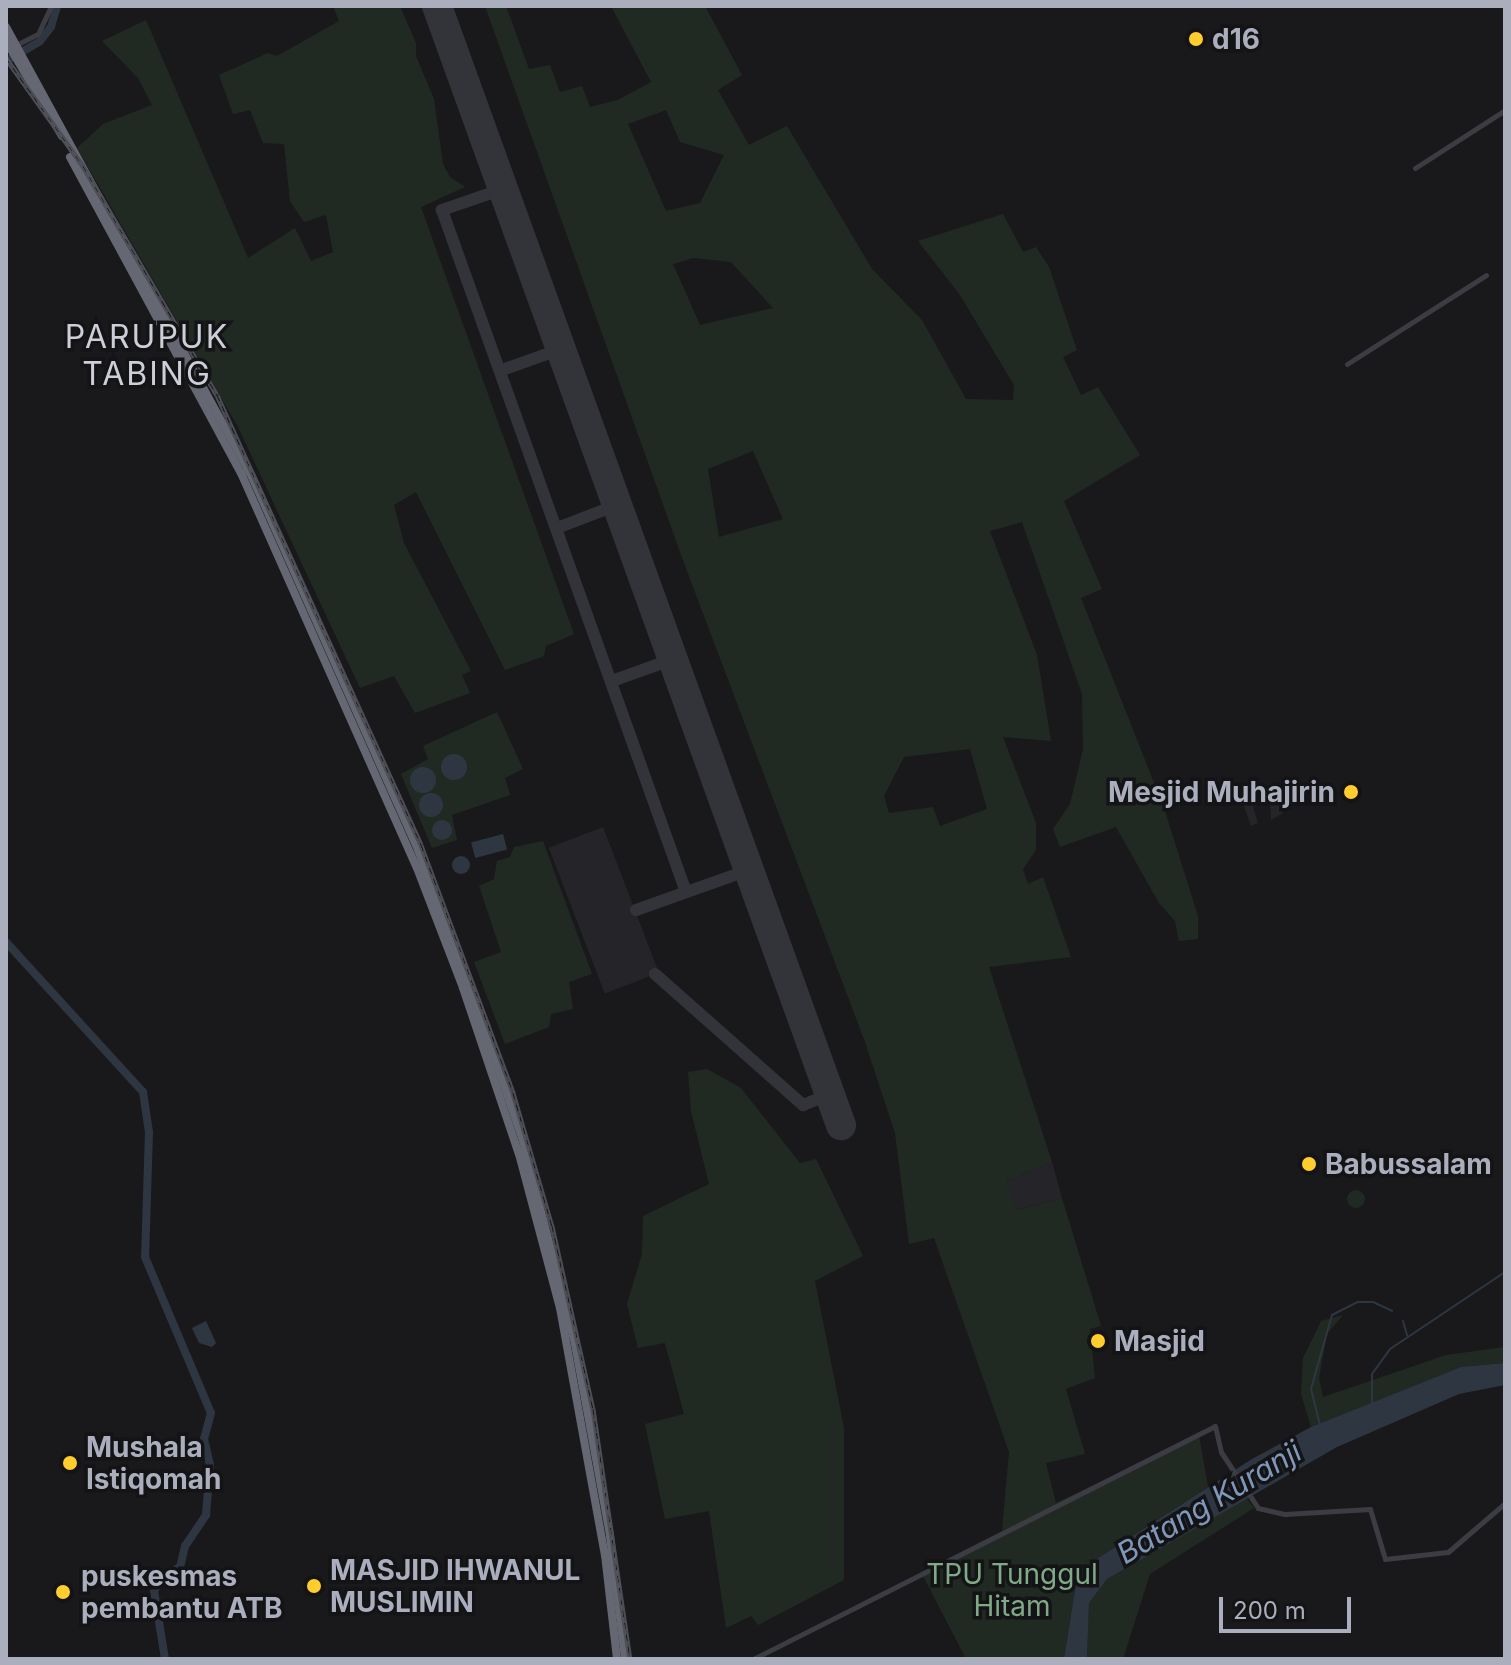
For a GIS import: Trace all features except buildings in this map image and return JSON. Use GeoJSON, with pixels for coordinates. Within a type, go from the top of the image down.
{"type":"FeatureCollection","features":[{"type":"Feature","properties":{"kind":"highway"},"geometry":{"type":"LineString","coordinates":[[6,27],[12,45],[82,177],[176,339],[248,479],[395,808],[465,985],[543,1226],[584,1409],[625,1659]]}},
{"type":"Feature","properties":{"kind":"highway"},"geometry":{"type":"LineString","coordinates":[[609,1554],[617,1659]]}},
{"type":"Feature","properties":{"kind":"street"},"geometry":{"type":"LineString","coordinates":[[12,45],[38,34],[51,6]]}},
{"type":"Feature","properties":{"kind":"street"},"geometry":{"type":"LineString","coordinates":[[1415,168],[1505,110]]}},
{"type":"Feature","properties":{"kind":"street"},"geometry":{"type":"LineString","coordinates":[[1347,364],[1486,275]]}},
{"type":"Feature","properties":{"kind":"street"},"geometry":{"type":"LineString","coordinates":[[753,1659],[1215,1426],[1228,1464],[1261,1509],[1276,1514],[1370,1509],[1376,1517],[1379,1553],[1389,1560],[1448,1552],[1505,1503]]}},
{"type":"Feature","properties":{"kind":"shaded area"},"geometry":{"type":"Polygon","coordinates":[[[1275,792],[1283,813],[1271,820],[1270,801],[1253,807],[1258,823],[1251,826],[1243,803],[1275,792]]]}},
{"type":"Feature","properties":{"kind":"shaded area"},"geometry":{"type":"Polygon","coordinates":[[[603,827],[659,973],[605,993],[549,848],[603,827]]]}},
{"type":"Feature","properties":{"kind":"shaded area"},"geometry":{"type":"Polygon","coordinates":[[[1052,1162],[1062,1198],[1016,1210],[1007,1181],[1052,1162]]]}},
{"type":"Feature","properties":{"kind":"green space"},"geometry":{"type":"Polygon","coordinates":[[[333,6],[400,6],[416,43],[416,56],[434,99],[443,164],[450,177],[465,187],[421,207],[574,634],[546,646],[544,656],[505,670],[416,492],[394,505],[404,543],[471,671],[462,675],[470,693],[415,713],[394,676],[360,688],[238,427],[77,148],[103,124],[152,105],[138,78],[102,41],[146,20],[248,258],[295,228],[311,261],[333,252],[326,215],[304,222],[290,201],[284,144],[263,143],[250,110],[233,114],[219,75],[268,53],[277,56],[339,21],[333,6]]]}},
{"type":"Feature","properties":{"kind":"green space","name":"TPU Tunggul Hitam"},"geometry":{"type":"Polygon","coordinates":[[[485,6],[506,6],[529,69],[550,65],[560,92],[582,86],[590,107],[618,100],[651,82],[611,6],[705,6],[742,75],[718,90],[749,145],[787,126],[872,269],[922,320],[966,399],[1013,400],[1014,385],[960,295],[918,241],[1003,214],[1023,252],[1036,247],[1049,267],[1077,350],[1063,357],[1081,395],[1098,387],[1140,455],[1064,501],[1102,589],[1081,598],[1164,808],[1198,916],[1198,939],[1179,941],[1175,921],[1159,903],[1116,827],[1060,847],[1053,829],[1070,804],[1083,749],[1082,694],[1022,522],[990,531],[1037,655],[1051,741],[1003,737],[1036,823],[1036,850],[1023,869],[1028,884],[1043,877],[1071,957],[989,967],[1052,1162],[1007,1181],[1017,1210],[1062,1198],[1101,1326],[1090,1329],[1095,1378],[1066,1389],[1085,1454],[1046,1463],[1056,1503],[1199,1435],[1208,1487],[1078,1571],[1064,1659],[966,1659],[921,1572],[1002,1531],[1009,1452],[934,1238],[909,1244],[895,1133],[865,1042],[684,563],[485,6]],[[666,110],[628,124],[666,211],[700,203],[724,155],[680,142],[666,110]],[[693,258],[673,264],[700,325],[773,308],[731,262],[693,258]],[[753,451],[708,469],[719,537],[783,519],[753,451]],[[970,749],[904,757],[884,796],[889,813],[933,807],[940,826],[987,809],[970,749]]]}},
{"type":"Feature","properties":{"kind":"green space"},"geometry":{"type":"Polygon","coordinates":[[[497,712],[523,769],[505,778],[510,795],[452,815],[457,840],[432,848],[401,774],[428,759],[423,746],[497,712]]]}},
{"type":"Feature","properties":{"kind":"green space"},"geometry":{"type":"Polygon","coordinates":[[[543,841],[592,974],[569,982],[573,1009],[551,1014],[549,1027],[505,1044],[474,962],[501,952],[479,886],[494,879],[497,861],[510,857],[514,847],[543,841]]]}},
{"type":"Feature","properties":{"kind":"green space"},"geometry":{"type":"Polygon","coordinates":[[[707,1069],[741,1088],[800,1163],[816,1159],[863,1256],[815,1281],[844,1428],[844,1580],[758,1625],[751,1616],[726,1628],[709,1511],[665,1519],[645,1424],[684,1414],[665,1343],[638,1348],[627,1304],[642,1254],[643,1216],[709,1184],[691,1111],[688,1072],[707,1069]]]}},
{"type":"Feature","properties":{"kind":"green space"},"geometry":{"type":"Polygon","coordinates":[[[1352,1190],[1360,1190],[1365,1199],[1363,1206],[1352,1208],[1347,1203],[1347,1195],[1352,1190]]]}},
{"type":"Feature","properties":{"kind":"green space"},"geometry":{"type":"Polygon","coordinates":[[[1343,1315],[1327,1334],[1319,1378],[1323,1397],[1446,1355],[1505,1347],[1505,1363],[1461,1367],[1311,1427],[1301,1394],[1303,1358],[1321,1321],[1343,1315]]]}},
{"type":"Feature","properties":{"kind":"green space"},"geometry":{"type":"Polygon","coordinates":[[[1245,1496],[1254,1508],[1150,1574],[1123,1659],[1087,1659],[1089,1603],[1107,1579],[1245,1496]]]}},
{"type":"Feature","properties":{"kind":"water"},"geometry":{"type":"Polygon","coordinates":[[[454,754],[463,758],[467,767],[463,776],[454,780],[445,776],[441,767],[445,758],[454,754]]]}},
{"type":"Feature","properties":{"kind":"water"},"geometry":{"type":"Polygon","coordinates":[[[423,767],[432,771],[436,780],[432,789],[423,793],[414,789],[410,780],[414,771],[423,767]]]}},
{"type":"Feature","properties":{"kind":"water"},"geometry":{"type":"Polygon","coordinates":[[[431,793],[440,796],[443,805],[440,814],[431,817],[422,814],[419,805],[422,796],[431,793]]]}},
{"type":"Feature","properties":{"kind":"water"},"geometry":{"type":"Polygon","coordinates":[[[442,820],[449,823],[452,830],[449,837],[442,840],[435,837],[432,830],[435,823],[442,820]]]}},
{"type":"Feature","properties":{"kind":"water"},"geometry":{"type":"Polygon","coordinates":[[[503,834],[507,849],[475,858],[471,843],[503,834]]]}},
{"type":"Feature","properties":{"kind":"water"},"geometry":{"type":"Polygon","coordinates":[[[461,856],[470,865],[461,874],[452,865],[461,856]]]}},
{"type":"Feature","properties":{"kind":"water"},"geometry":{"type":"Polygon","coordinates":[[[206,1321],[216,1343],[212,1347],[199,1343],[192,1328],[206,1321]]]}},
{"type":"Feature","properties":{"kind":"water","name":"Batang Kuranji"},"geometry":{"type":"Polygon","coordinates":[[[1505,1363],[1505,1385],[1459,1394],[1337,1447],[1107,1579],[1089,1603],[1087,1659],[1064,1659],[1078,1571],[1252,1459],[1311,1427],[1461,1367],[1505,1363]]]}},
{"type":"Feature","properties":{"kind":"waterway"},"geometry":{"type":"LineString","coordinates":[[6,61],[40,41],[51,27],[57,6]]}},
{"type":"Feature","properties":{"kind":"waterway"},"geometry":{"type":"LineString","coordinates":[[6,942],[143,1092],[149,1132],[145,1257],[211,1413],[204,1439],[210,1465],[206,1515],[185,1546],[180,1567],[161,1579],[154,1591],[165,1659]]}},
{"type":"Feature","properties":{"kind":"waterway"},"geometry":{"type":"LineString","coordinates":[[1372,1403],[1372,1374],[1390,1349],[1505,1272]]}},
{"type":"Feature","properties":{"kind":"waterway"},"geometry":{"type":"LineString","coordinates":[[1320,1425],[1311,1389],[1332,1315],[1358,1302],[1373,1302],[1392,1311]]}},
{"type":"Feature","properties":{"kind":"waterway"},"geometry":{"type":"LineString","coordinates":[[1403,1321],[1407,1335]]}},
{"type":"Feature","properties":{"kind":"taxiway"},"geometry":{"type":"LineString","coordinates":[[503,189],[442,210],[686,892]]}},
{"type":"Feature","properties":{"kind":"taxiway"},"geometry":{"type":"LineString","coordinates":[[502,370],[561,349]]}},
{"type":"Feature","properties":{"kind":"taxiway"},"geometry":{"type":"LineString","coordinates":[[557,528],[617,505]]}},
{"type":"Feature","properties":{"kind":"taxiway"},"geometry":{"type":"LineString","coordinates":[[612,681],[673,659]]}},
{"type":"Feature","properties":{"kind":"taxiway"},"geometry":{"type":"LineString","coordinates":[[636,910],[749,870]]}},
{"type":"Feature","properties":{"kind":"taxiway"},"geometry":{"type":"LineString","coordinates":[[655,974],[803,1105],[830,1094]]}},
{"type":"Feature","properties":{"kind":"runway"},"geometry":{"type":"LineString","coordinates":[[437,6],[841,1125]]}},
{"type":"Feature","properties":{"kind":"railway"},"geometry":{"type":"LineString","coordinates":[[6,58],[83,166],[217,395],[421,845],[513,1093],[552,1226],[593,1409],[630,1659]]}},
{"type":"Feature","properties":{"kind":"place","name":"d16"},"geometry":{"type":"Point","coordinates":[1196,39]}},
{"type":"Feature","properties":{"kind":"place","name":"Mesjid Muhajirin"},"geometry":{"type":"Point","coordinates":[1351,792]}},
{"type":"Feature","properties":{"kind":"place","name":"Babussalam"},"geometry":{"type":"Point","coordinates":[1309,1164]}},
{"type":"Feature","properties":{"kind":"place","name":"Masjid"},"geometry":{"type":"Point","coordinates":[1098,1341]}},
{"type":"Feature","properties":{"kind":"place","name":"Mushala Istiqomah"},"geometry":{"type":"Point","coordinates":[70,1463]}},
{"type":"Feature","properties":{"kind":"place","name":"MASJID IHWANUL MUSLIMIN"},"geometry":{"type":"Point","coordinates":[314,1586]}},
{"type":"Feature","properties":{"kind":"place","name":"puskesmas pembantu ATB"},"geometry":{"type":"Point","coordinates":[63,1592]}},
{"type":"Feature","properties":{"kind":"district","name":"PARUPUK TABING"},"geometry":{"type":"Point","coordinates":[147,356]}}]}
